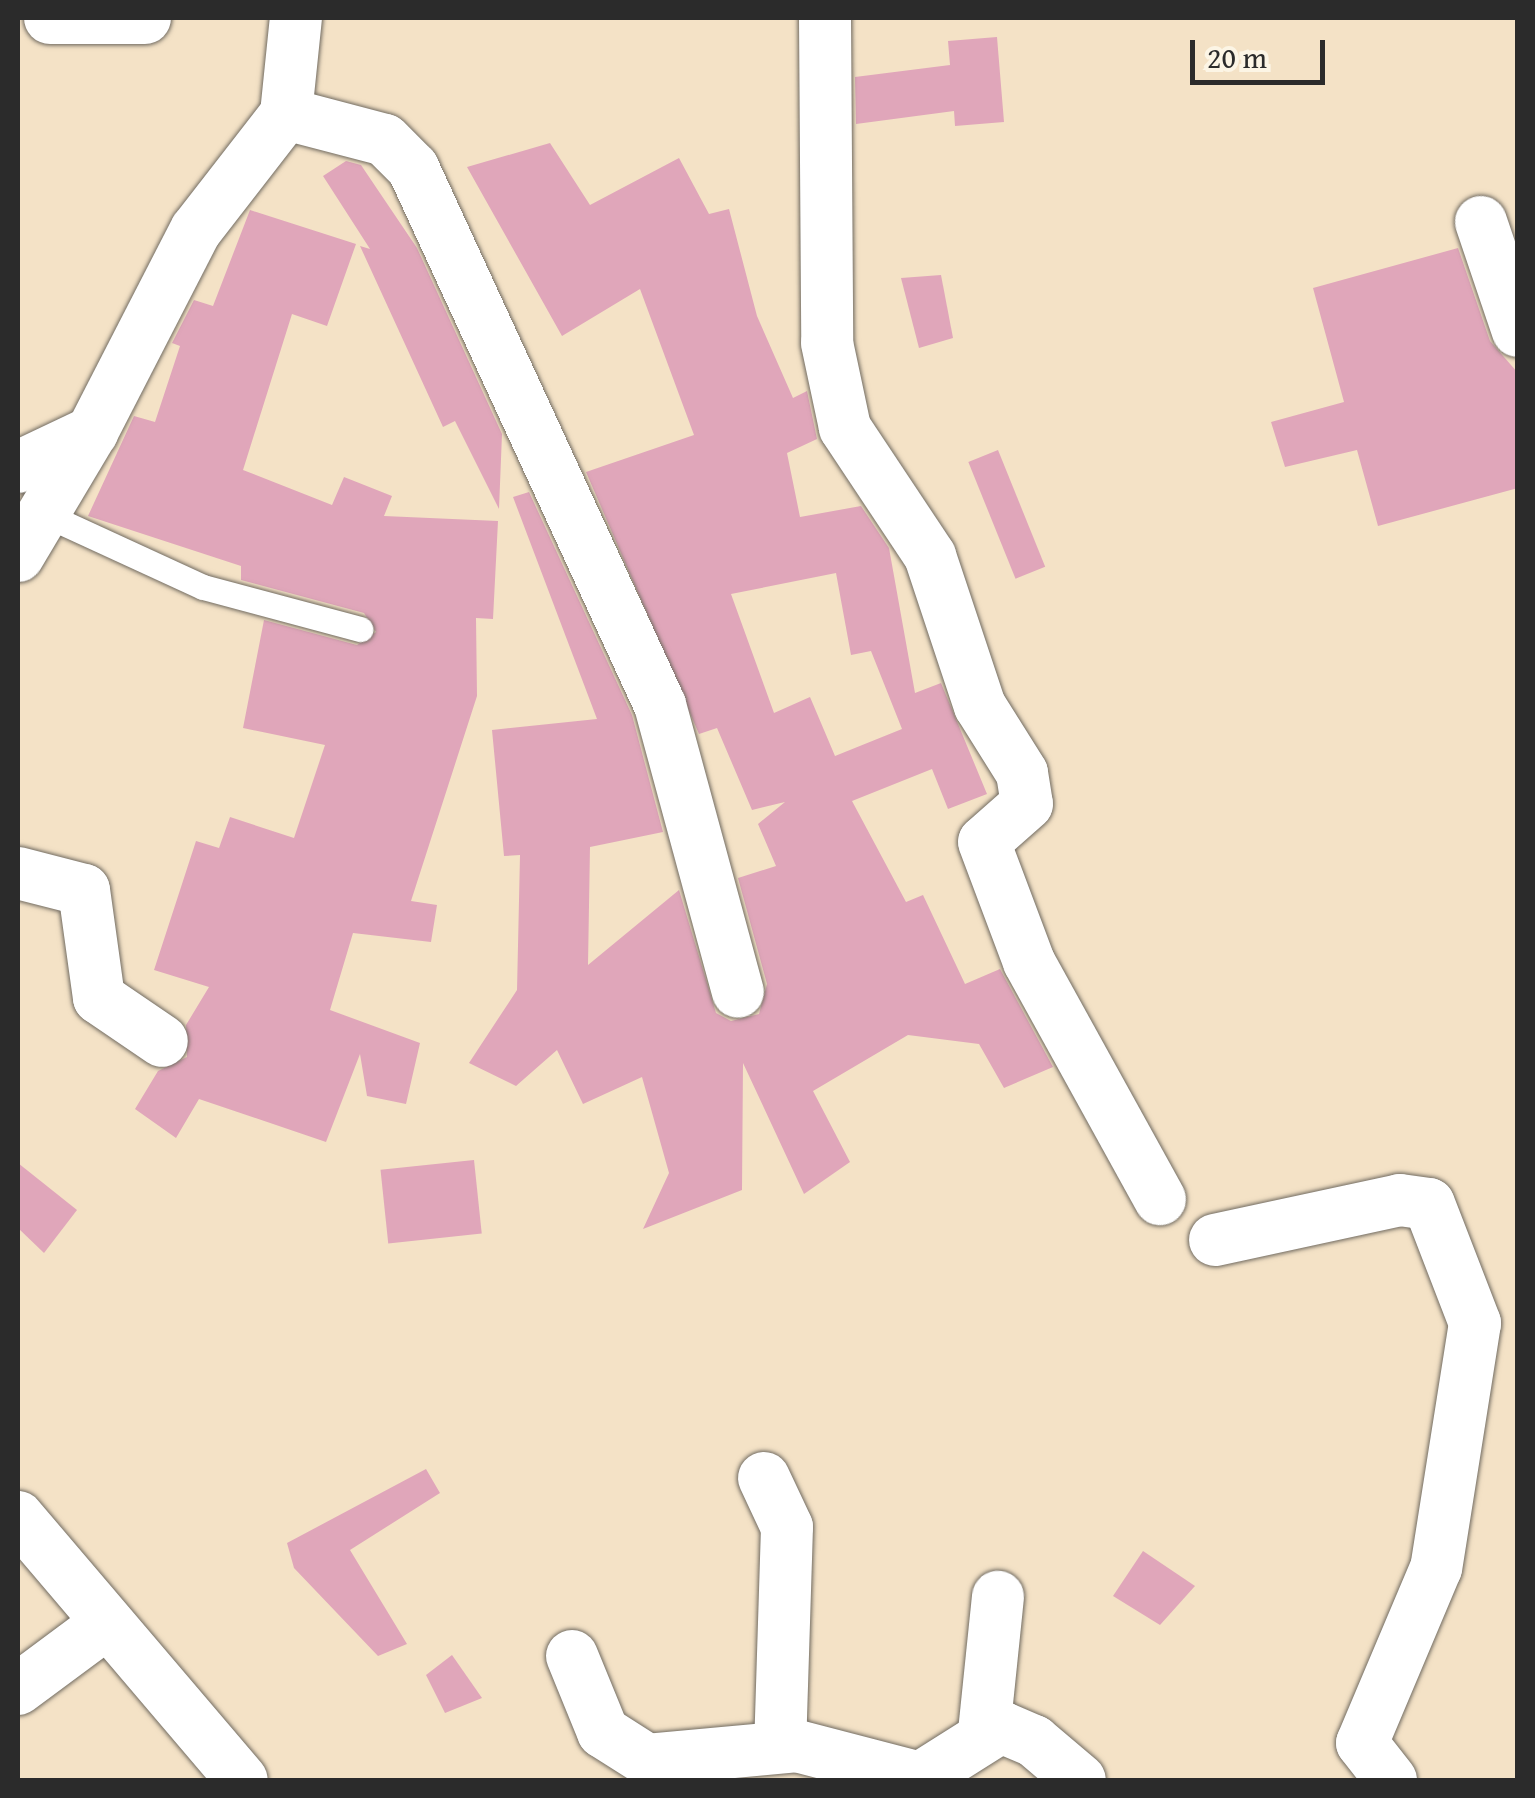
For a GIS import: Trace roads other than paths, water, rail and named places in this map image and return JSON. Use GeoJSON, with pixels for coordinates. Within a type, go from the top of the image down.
{"type":"FeatureCollection","features":[{"type":"Feature","properties":{"kind":"street"},"geometry":{"type":"LineString","coordinates":[[50,18],[145,18]]}},
{"type":"Feature","properties":{"kind":"street"},"geometry":{"type":"LineString","coordinates":[[25,511],[92,432],[196,230],[286,114],[296,18]]}},
{"type":"Feature","properties":{"kind":"street"},"geometry":{"type":"LineString","coordinates":[[826,18],[827,343],[845,428],[930,556],[980,706],[1022,774],[1027,804],[984,842],[1029,962],[1160,1200]]}},
{"type":"Feature","properties":{"kind":"street"},"geometry":{"type":"LineString","coordinates":[[286,114],[385,140],[413,168],[660,706],[738,992]]}},
{"type":"Feature","properties":{"kind":"street"},"geometry":{"type":"LineString","coordinates":[[1481,222],[1518,330]]}},
{"type":"Feature","properties":{"kind":"street"},"geometry":{"type":"LineString","coordinates":[[18,873],[84,890],[99,998],[162,1042]]}},
{"type":"Feature","properties":{"kind":"street"},"geometry":{"type":"LineString","coordinates":[[1216,1240],[1400,1200],[1429,1204],[1496,1327],[1436,1568],[1362,1743],[1391,1780]]}},
{"type":"Feature","properties":{"kind":"street"},"geometry":{"type":"LineString","coordinates":[[764,1478],[786,1527],[780,1746]]}},
{"type":"Feature","properties":{"kind":"street"},"geometry":{"type":"LineString","coordinates":[[18,1517],[242,1780]]}},
{"type":"Feature","properties":{"kind":"street"},"geometry":{"type":"LineString","coordinates":[[984,1732],[998,1597]]}},
{"type":"Feature","properties":{"kind":"street"},"geometry":{"type":"LineString","coordinates":[[18,1689],[108,1624]]}},
{"type":"Feature","properties":{"kind":"street"},"geometry":{"type":"LineString","coordinates":[[572,1656],[603,1732],[627,1755],[780,1746],[920,1778],[984,1732],[1019,1732],[1080,1780]]}},
{"type":"Feature","properties":{"kind":"lane"},"geometry":{"type":"LineString","coordinates":[[25,511],[238,600],[360,629]]}}]}
